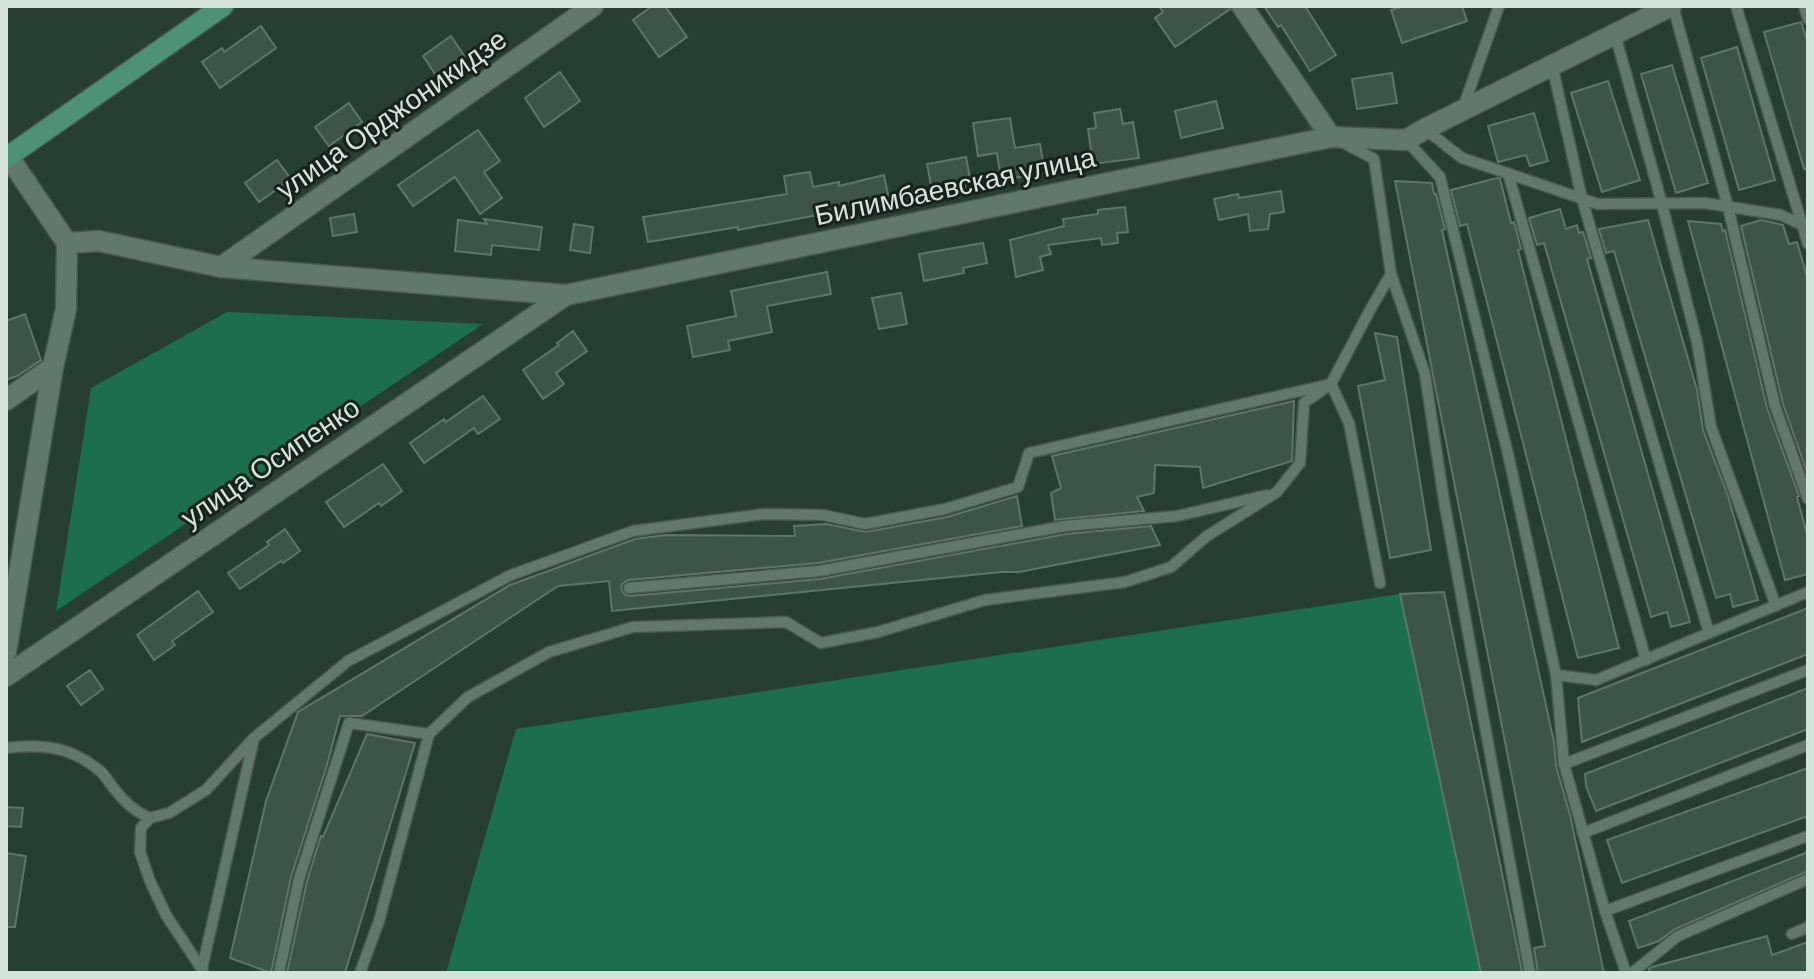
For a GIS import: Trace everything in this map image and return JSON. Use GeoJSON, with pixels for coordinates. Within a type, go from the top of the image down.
{"type":"FeatureCollection","features":[{"type":"Feature","properties":{"kind":"main road"},"geometry":{"type":"LineString","coordinates":[[7,155],[223,6]]}},
{"type":"Feature","properties":{"kind":"street","name":"улица Орджоникидзе"},"geometry":{"type":"LineString","coordinates":[[221,267],[593,6]]}},
{"type":"Feature","properties":{"kind":"street"},"geometry":{"type":"LineString","coordinates":[[1242,6],[1331,137]]}},
{"type":"Feature","properties":{"kind":"street"},"geometry":{"type":"LineString","coordinates":[[1406,140],[1672,6]]}},
{"type":"Feature","properties":{"kind":"street","name":"Билимбаевская улица"},"geometry":{"type":"LineString","coordinates":[[67,243],[99,241],[221,267],[566,295],[1331,137],[1406,140]]}},
{"type":"Feature","properties":{"kind":"street"},"geometry":{"type":"LineString","coordinates":[[6,652],[53,367],[66,309],[67,243],[7,155]]}},
{"type":"Feature","properties":{"kind":"street","name":"улица Осипенко"},"geometry":{"type":"LineString","coordinates":[[6,676],[566,295]]}},
{"type":"Feature","properties":{"kind":"street"},"geometry":{"type":"LineString","coordinates":[[6,400],[53,367]]}},
{"type":"Feature","properties":{"kind":"lane"},"geometry":{"type":"LineString","coordinates":[[1463,110],[1499,6]]}},
{"type":"Feature","properties":{"kind":"lane"},"geometry":{"type":"LineString","coordinates":[[1672,6],[1728,207],[1775,406],[1808,499]]}},
{"type":"Feature","properties":{"kind":"lane"},"geometry":{"type":"LineString","coordinates":[[1736,6],[1808,244]]}},
{"type":"Feature","properties":{"kind":"lane"},"geometry":{"type":"LineString","coordinates":[[1804,6],[1808,19]]}},
{"type":"Feature","properties":{"kind":"lane"},"geometry":{"type":"LineString","coordinates":[[1615,34],[1697,342],[1711,427],[1776,606]]}},
{"type":"Feature","properties":{"kind":"lane"},"geometry":{"type":"LineString","coordinates":[[1552,65],[1582,199],[1709,633]]}},
{"type":"Feature","properties":{"kind":"lane"},"geometry":{"type":"LineString","coordinates":[[1425,129],[1462,158],[1598,204],[1705,203],[1781,215],[1805,227]]}},
{"type":"Feature","properties":{"kind":"lane"},"geometry":{"type":"LineString","coordinates":[[1331,137],[1374,159],[1391,274],[1425,374],[1444,501],[1530,973]]}},
{"type":"Feature","properties":{"kind":"lane"},"geometry":{"type":"LineString","coordinates":[[1406,140],[1440,177],[1508,454],[1556,675],[1564,764],[1605,911],[1626,973]]}},
{"type":"Feature","properties":{"kind":"lane"},"geometry":{"type":"LineString","coordinates":[[1508,173],[1646,660]]}},
{"type":"Feature","properties":{"kind":"lane"},"geometry":{"type":"LineString","coordinates":[[360,973],[379,921],[429,734],[468,697],[549,652],[633,627],[786,622],[821,643],[878,632],[985,600],[1125,582],[1171,567],[1207,536],[1277,492],[1300,463],[1304,403],[1331,384],[1391,274]]}},
{"type":"Feature","properties":{"kind":"lane"},"geometry":{"type":"LineString","coordinates":[[1331,384],[1349,423],[1380,583]]}},
{"type":"Feature","properties":{"kind":"lane"},"geometry":{"type":"LineString","coordinates":[[202,972],[166,915],[150,881],[140,852],[141,828],[150,818],[169,813],[206,790],[254,738],[348,661],[511,575],[633,531],[764,514],[823,515],[865,524],[945,509],[1018,487],[1029,453],[1331,384]]}},
{"type":"Feature","properties":{"kind":"lane"},"geometry":{"type":"LineString","coordinates":[[629,588],[819,571],[1065,526],[1177,516],[1277,492]]}},
{"type":"Feature","properties":{"kind":"lane"},"geometry":{"type":"LineString","coordinates":[[1556,675],[1596,680],[1808,592]]}},
{"type":"Feature","properties":{"kind":"lane"},"geometry":{"type":"LineString","coordinates":[[1564,764],[1808,670]]}},
{"type":"Feature","properties":{"kind":"lane"},"geometry":{"type":"LineString","coordinates":[[279,973],[299,879],[349,723],[429,734]]}},
{"type":"Feature","properties":{"kind":"lane"},"geometry":{"type":"LineString","coordinates":[[202,972],[254,738]]}},
{"type":"Feature","properties":{"kind":"lane"},"geometry":{"type":"LineString","coordinates":[[6,748],[29,745],[68,751],[101,772],[122,799],[138,813],[150,818]]}},
{"type":"Feature","properties":{"kind":"lane"},"geometry":{"type":"LineString","coordinates":[[1583,833],[1808,745]]}},
{"type":"Feature","properties":{"kind":"lane"},"geometry":{"type":"LineString","coordinates":[[1605,911],[1808,836]]}},
{"type":"Feature","properties":{"kind":"lane"},"geometry":{"type":"LineString","coordinates":[[1632,973],[1678,936],[1808,879]]}},
{"type":"Feature","properties":{"kind":"lane"},"geometry":{"type":"LineString","coordinates":[[1792,934],[1808,927]]}},
{"type":"Feature","properties":{"kind":"green space"},"geometry":{"type":"Polygon","coordinates":[[[227,312],[483,324],[56,611],[91,388],[227,312]]]}},
{"type":"Feature","properties":{"kind":"green space"},"geometry":{"type":"Polygon","coordinates":[[[1400,594],[1480,973],[446,973],[516,729],[1400,594]]]}},
{"type":"Feature","properties":{"kind":"building"},"geometry":{"type":"Polygon","coordinates":[[[652,6],[665,6],[687,37],[659,57],[633,20],[652,6]]]}},
{"type":"Feature","properties":{"kind":"building"},"geometry":{"type":"Polygon","coordinates":[[[1159,6],[1229,6],[1230,9],[1175,47],[1155,18],[1163,12],[1159,6]]]}},
{"type":"Feature","properties":{"kind":"building"},"geometry":{"type":"Polygon","coordinates":[[[1264,6],[1305,6],[1336,55],[1310,71],[1281,25],[1278,27],[1264,6]]]}},
{"type":"Feature","properties":{"kind":"building"},"geometry":{"type":"Polygon","coordinates":[[[1404,6],[1462,6],[1467,21],[1402,43],[1391,10],[1404,6]]]}},
{"type":"Feature","properties":{"kind":"building"},"geometry":{"type":"Polygon","coordinates":[[[1801,22],[1808,43],[1808,169],[1804,169],[1764,32],[1801,22]]]}},
{"type":"Feature","properties":{"kind":"building"},"geometry":{"type":"Polygon","coordinates":[[[261,26],[276,48],[220,88],[202,62],[222,48],[224,52],[261,26]]]}},
{"type":"Feature","properties":{"kind":"building"},"geometry":{"type":"Polygon","coordinates":[[[451,36],[465,57],[437,77],[423,56],[451,36]]]}},
{"type":"Feature","properties":{"kind":"building"},"geometry":{"type":"Polygon","coordinates":[[[1737,47],[1775,180],[1739,190],[1701,58],[1737,47]]]}},
{"type":"Feature","properties":{"kind":"building"},"geometry":{"type":"Polygon","coordinates":[[[1672,65],[1708,183],[1676,193],[1641,74],[1672,65]]]}},
{"type":"Feature","properties":{"kind":"building"},"geometry":{"type":"Polygon","coordinates":[[[560,72],[580,101],[544,127],[525,98],[560,72]]]}},
{"type":"Feature","properties":{"kind":"building"},"geometry":{"type":"Polygon","coordinates":[[[1392,73],[1397,103],[1357,109],[1352,79],[1392,73]]]}},
{"type":"Feature","properties":{"kind":"building"},"geometry":{"type":"Polygon","coordinates":[[[1608,81],[1640,180],[1602,192],[1571,93],[1608,81]]]}},
{"type":"Feature","properties":{"kind":"building"},"geometry":{"type":"Polygon","coordinates":[[[1216,101],[1223,128],[1181,138],[1175,111],[1216,101]]]}},
{"type":"Feature","properties":{"kind":"building"},"geometry":{"type":"Polygon","coordinates":[[[349,103],[362,122],[329,146],[315,127],[349,103]]]}},
{"type":"Feature","properties":{"kind":"building"},"geometry":{"type":"Polygon","coordinates":[[[1120,109],[1123,124],[1133,122],[1139,158],[1093,164],[1088,129],[1096,128],[1094,113],[1120,109]]]}},
{"type":"Feature","properties":{"kind":"building"},"geometry":{"type":"Polygon","coordinates":[[[1534,113],[1548,161],[1530,166],[1526,155],[1498,162],[1488,126],[1534,113]]]}},
{"type":"Feature","properties":{"kind":"building"},"geometry":{"type":"Polygon","coordinates":[[[1010,118],[1015,148],[1040,144],[1045,173],[1001,180],[997,153],[978,156],[973,123],[1010,118]]]}},
{"type":"Feature","properties":{"kind":"building"},"geometry":{"type":"Polygon","coordinates":[[[478,130],[500,161],[484,172],[502,198],[480,214],[455,177],[413,206],[398,185],[478,130]]]}},
{"type":"Feature","properties":{"kind":"building"},"geometry":{"type":"Polygon","coordinates":[[[966,157],[972,189],[933,196],[927,164],[966,157]]]}},
{"type":"Feature","properties":{"kind":"building"},"geometry":{"type":"Polygon","coordinates":[[[277,160],[291,179],[259,202],[245,183],[277,160]]]}},
{"type":"Feature","properties":{"kind":"building"},"geometry":{"type":"Polygon","coordinates":[[[810,172],[813,187],[839,182],[839,186],[884,175],[889,199],[738,230],[738,227],[648,242],[643,217],[787,194],[784,176],[810,172]]]}},
{"type":"Feature","properties":{"kind":"building"},"geometry":{"type":"Polygon","coordinates":[[[1500,179],[1511,223],[1514,222],[1521,249],[1518,250],[1619,648],[1578,658],[1467,224],[1460,226],[1451,190],[1500,179]]]}},
{"type":"Feature","properties":{"kind":"building"},"geometry":{"type":"Polygon","coordinates":[[[1395,181],[1432,183],[1436,194],[1554,742],[1556,766],[1570,815],[1604,973],[1538,973],[1534,948],[1545,946],[1395,181]]]}},
{"type":"Feature","properties":{"kind":"building"},"geometry":{"type":"Polygon","coordinates":[[[1281,191],[1284,212],[1270,214],[1268,229],[1250,231],[1248,214],[1219,220],[1214,199],[1281,191]]]}},
{"type":"Feature","properties":{"kind":"building"},"geometry":{"type":"Polygon","coordinates":[[[1125,207],[1128,232],[1117,233],[1118,243],[1102,245],[1101,238],[1048,245],[1051,254],[1040,257],[1043,270],[1016,277],[1010,240],[1064,226],[1063,219],[1125,207]]]}},
{"type":"Feature","properties":{"kind":"building"},"geometry":{"type":"Polygon","coordinates":[[[1560,209],[1566,229],[1577,225],[1579,233],[1583,232],[1591,258],[1587,259],[1690,622],[1671,627],[1667,612],[1651,617],[1544,243],[1537,245],[1529,218],[1560,209]]]}},
{"type":"Feature","properties":{"kind":"building"},"geometry":{"type":"Polygon","coordinates":[[[354,214],[357,232],[333,236],[330,218],[354,214]]]}},
{"type":"Feature","properties":{"kind":"building"},"geometry":{"type":"Polygon","coordinates":[[[484,219],[542,227],[539,250],[492,245],[491,255],[455,251],[458,220],[487,224],[484,219]]]}},
{"type":"Feature","properties":{"kind":"building"},"geometry":{"type":"Polygon","coordinates":[[[1648,220],[1697,390],[1703,430],[1728,496],[1758,600],[1733,607],[1730,594],[1716,598],[1614,251],[1606,253],[1599,229],[1648,220]]]}},
{"type":"Feature","properties":{"kind":"building"},"geometry":{"type":"Polygon","coordinates":[[[1761,220],[1783,225],[1789,244],[1797,242],[1808,280],[1808,475],[1783,404],[1741,226],[1761,220]]]}},
{"type":"Feature","properties":{"kind":"building"},"geometry":{"type":"Polygon","coordinates":[[[1688,221],[1721,224],[1725,230],[1767,408],[1799,496],[1808,538],[1808,574],[1785,580],[1688,221]]]}},
{"type":"Feature","properties":{"kind":"building"},"geometry":{"type":"Polygon","coordinates":[[[574,224],[593,227],[590,253],[570,250],[574,224]]]}},
{"type":"Feature","properties":{"kind":"building"},"geometry":{"type":"Polygon","coordinates":[[[983,243],[987,263],[963,268],[964,273],[924,281],[919,254],[983,243]]]}},
{"type":"Feature","properties":{"kind":"building"},"geometry":{"type":"Polygon","coordinates":[[[827,272],[831,294],[767,306],[772,332],[728,341],[730,350],[693,357],[687,326],[736,316],[731,291],[827,272]]]}},
{"type":"Feature","properties":{"kind":"building"},"geometry":{"type":"Polygon","coordinates":[[[901,293],[907,324],[879,329],[872,298],[901,293]]]}},
{"type":"Feature","properties":{"kind":"building"},"geometry":{"type":"Polygon","coordinates":[[[25,314],[41,360],[6,380],[6,321],[25,314]]]}},
{"type":"Feature","properties":{"kind":"building"},"geometry":{"type":"Polygon","coordinates":[[[573,331],[587,351],[556,373],[564,384],[543,399],[523,370],[559,345],[557,343],[573,331]]]}},
{"type":"Feature","properties":{"kind":"building"},"geometry":{"type":"Polygon","coordinates":[[[1375,333],[1397,337],[1431,550],[1390,558],[1358,386],[1385,380],[1375,333]]]}},
{"type":"Feature","properties":{"kind":"building"},"geometry":{"type":"Polygon","coordinates":[[[483,396],[500,419],[478,434],[474,428],[424,463],[410,443],[483,396]]]}},
{"type":"Feature","properties":{"kind":"building"},"geometry":{"type":"Polygon","coordinates":[[[1294,401],[1292,461],[1203,488],[1200,467],[1155,465],[1154,493],[1137,497],[1144,511],[1055,520],[1051,493],[1061,488],[1052,456],[1294,401]]]}},
{"type":"Feature","properties":{"kind":"building"},"geometry":{"type":"Polygon","coordinates":[[[383,464],[402,491],[344,527],[326,502],[383,464]]]}},
{"type":"Feature","properties":{"kind":"building"},"geometry":{"type":"Polygon","coordinates":[[[1017,496],[1022,526],[818,563],[628,580],[621,589],[630,596],[820,579],[1066,534],[1151,526],[1160,545],[1019,572],[612,611],[609,581],[558,586],[362,716],[340,716],[291,877],[271,973],[230,958],[266,801],[298,712],[510,585],[635,539],[666,535],[795,536],[794,526],[826,524],[866,532],[947,517],[1017,496]]]}},
{"type":"Feature","properties":{"kind":"building"},"geometry":{"type":"Polygon","coordinates":[[[285,529],[300,551],[240,589],[228,573],[269,545],[267,542],[285,529]]]}},
{"type":"Feature","properties":{"kind":"building"},"geometry":{"type":"Polygon","coordinates":[[[198,591],[213,612],[172,641],[175,645],[154,660],[137,635],[198,591]]]}},
{"type":"Feature","properties":{"kind":"building"},"geometry":{"type":"Polygon","coordinates":[[[1444,592],[1522,973],[1481,973],[1400,594],[1444,592]]]}},
{"type":"Feature","properties":{"kind":"building"},"geometry":{"type":"Polygon","coordinates":[[[1808,608],[1808,654],[1582,742],[1578,698],[1808,608]]]}},
{"type":"Feature","properties":{"kind":"building"},"geometry":{"type":"Polygon","coordinates":[[[90,670],[103,689],[81,705],[67,686],[90,670]]]}},
{"type":"Feature","properties":{"kind":"building"},"geometry":{"type":"Polygon","coordinates":[[[1808,688],[1808,729],[1596,811],[1586,786],[1585,774],[1808,688]]]}},
{"type":"Feature","properties":{"kind":"building"},"geometry":{"type":"Polygon","coordinates":[[[367,734],[415,743],[345,973],[287,973],[307,881],[321,836],[367,734]]]}},
{"type":"Feature","properties":{"kind":"building"},"geometry":{"type":"Polygon","coordinates":[[[1808,768],[1808,816],[1622,883],[1607,840],[1808,768]]]}},
{"type":"Feature","properties":{"kind":"building"},"geometry":{"type":"Polygon","coordinates":[[[6,807],[23,808],[21,827],[6,826],[6,807]]]}},
{"type":"Feature","properties":{"kind":"building"},"geometry":{"type":"Polygon","coordinates":[[[1808,852],[1808,871],[1638,948],[1629,921],[1808,852]]]}},
{"type":"Feature","properties":{"kind":"building"},"geometry":{"type":"Polygon","coordinates":[[[6,853],[26,856],[15,927],[6,927],[6,853]]]}},
{"type":"Feature","properties":{"kind":"building"},"geometry":{"type":"Polygon","coordinates":[[[1767,936],[1772,955],[1808,942],[1808,973],[1650,973],[1652,967],[1767,936]]]}}]}
